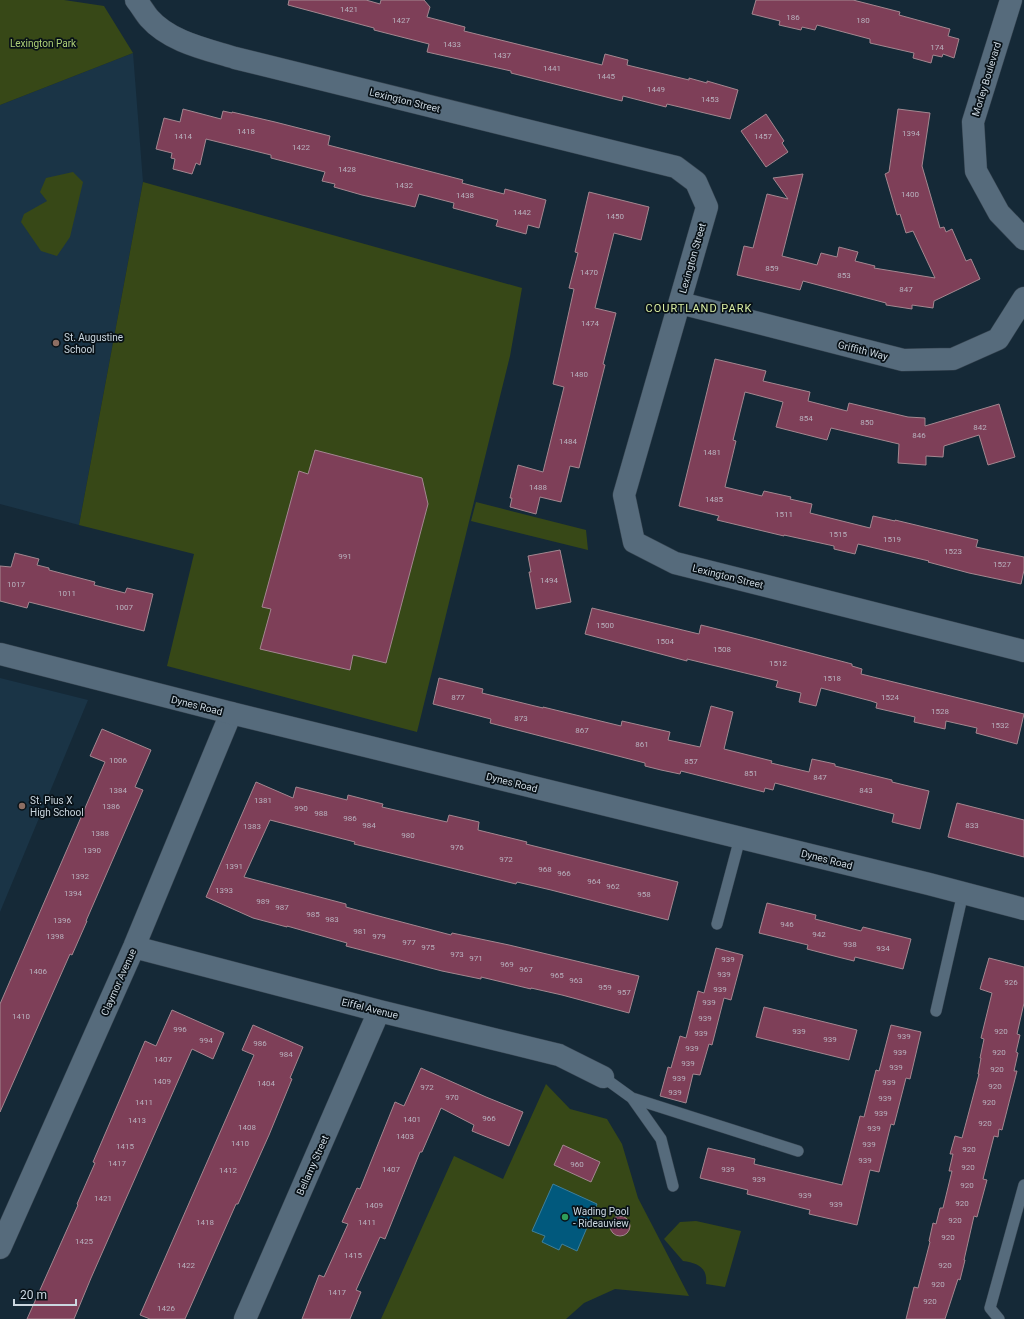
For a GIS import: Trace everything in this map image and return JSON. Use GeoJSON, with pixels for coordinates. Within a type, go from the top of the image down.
{"type":"FeatureCollection","features":[{"type":"Feature","properties":{"kind":"street","name":"Lexington Street"},"geometry":{"type":"LineString","coordinates":[[136,0],[149,18],[180,40],[235,58],[676,167],[696,182],[706,207],[680,303],[624,495],[634,542],[675,563],[1024,651]]}},
{"type":"Feature","properties":{"kind":"street","name":"Morley Boulevard"},"geometry":{"type":"LineString","coordinates":[[1011,0],[973,122],[976,170],[999,213],[1024,239]]}},
{"type":"Feature","properties":{"kind":"street","name":"Griffith Way"},"geometry":{"type":"LineString","coordinates":[[680,303],[903,360],[953,359],[998,338],[1024,298]]}},
{"type":"Feature","properties":{"kind":"street","name":"Dynes Road"},"geometry":{"type":"LineString","coordinates":[[0,654],[231,713],[1024,909]]}},
{"type":"Feature","properties":{"kind":"street","name":"Claymor Avenue"},"geometry":{"type":"LineString","coordinates":[[0,1248],[134,947],[231,713]]}},
{"type":"Feature","properties":{"kind":"street","name":"Eiffel Avenue"},"geometry":{"type":"LineString","coordinates":[[134,947],[379,1011],[559,1055],[603,1078]]}},
{"type":"Feature","properties":{"kind":"street","name":"Bellamy Street"},"geometry":{"type":"LineString","coordinates":[[245,1319],[379,1011]]}},
{"type":"Feature","properties":{"kind":"lane"},"geometry":{"type":"LineString","coordinates":[[717,924],[740,838]]}},
{"type":"Feature","properties":{"kind":"lane"},"geometry":{"type":"LineString","coordinates":[[936,1011],[963,893]]}},
{"type":"Feature","properties":{"kind":"lane"},"geometry":{"type":"LineString","coordinates":[[603,1078],[632,1098],[798,1150]]}},
{"type":"Feature","properties":{"kind":"lane"},"geometry":{"type":"LineString","coordinates":[[632,1098],[661,1139],[673,1186]]}},
{"type":"Feature","properties":{"kind":"lane"},"geometry":{"type":"LineString","coordinates":[[999,1319],[990,1308],[1024,1185]]}},
{"type":"Feature","properties":{"kind":"shaded area","name":"St. Augustine School"},"geometry":{"type":"Polygon","coordinates":[[[133,53],[143,182],[79,525],[0,504],[0,105],[133,53]]]}},
{"type":"Feature","properties":{"kind":"shaded area","name":"St. Pius X High School"},"geometry":{"type":"Polygon","coordinates":[[[0,678],[88,700],[0,912],[0,678]]]}},
{"type":"Feature","properties":{"kind":"green space","name":"Lexington Park"},"geometry":{"type":"Polygon","coordinates":[[[0,0],[64,0],[104,6],[133,53],[0,105],[0,0]]]}},
{"type":"Feature","properties":{"kind":"green space"},"geometry":{"type":"Polygon","coordinates":[[[73,172],[83,182],[70,237],[57,256],[41,251],[21,222],[24,214],[47,201],[40,192],[46,178],[73,172]]]}},
{"type":"Feature","properties":{"kind":"green space"},"geometry":{"type":"Polygon","coordinates":[[[143,182],[522,288],[510,356],[417,732],[167,666],[194,554],[79,525],[143,182]]]}},
{"type":"Feature","properties":{"kind":"green space"},"geometry":{"type":"Polygon","coordinates":[[[476,502],[586,530],[588,550],[471,521],[476,502]]]}},
{"type":"Feature","properties":{"kind":"green space"},"geometry":{"type":"Polygon","coordinates":[[[546,1084],[570,1109],[607,1119],[622,1144],[638,1198],[689,1296],[615,1289],[584,1303],[566,1319],[381,1319],[454,1156],[503,1179],[546,1084]]]}},
{"type":"Feature","properties":{"kind":"green space"},"geometry":{"type":"Polygon","coordinates":[[[696,1221],[741,1231],[725,1287],[706,1284],[706,1278],[703,1270],[693,1263],[683,1261],[664,1239],[680,1222],[696,1221]]]}},
{"type":"Feature","properties":{"kind":"water","name":"Wading Pool - Rideauview"},"geometry":{"type":"Polygon","coordinates":[[[553,1184],[597,1204],[577,1251],[562,1244],[559,1250],[542,1242],[545,1236],[532,1231],[553,1184]]]}},
{"type":"Feature","properties":{"kind":"building"},"geometry":{"type":"Polygon","coordinates":[[[289,0],[366,0],[380,4],[381,0],[424,0],[430,7],[427,17],[465,27],[464,31],[602,65],[605,54],[628,60],[627,65],[689,80],[689,78],[707,83],[707,81],[738,90],[730,119],[667,104],[666,107],[623,96],[622,101],[511,73],[511,71],[427,52],[429,44],[288,5],[289,0]]]}},
{"type":"Feature","properties":{"kind":"building"},"geometry":{"type":"Polygon","coordinates":[[[756,0],[853,0],[900,12],[899,15],[950,29],[948,36],[959,39],[954,58],[943,54],[942,57],[933,55],[931,63],[913,58],[914,53],[870,43],[870,39],[817,25],[815,30],[802,27],[801,30],[779,25],[780,21],[752,14],[756,0]]]}},
{"type":"Feature","properties":{"kind":"building"},"geometry":{"type":"Polygon","coordinates":[[[183,109],[221,119],[223,111],[275,122],[330,136],[328,145],[463,180],[462,183],[504,194],[505,189],[546,200],[539,228],[528,225],[526,234],[496,226],[498,220],[453,208],[454,203],[419,194],[415,207],[362,195],[334,187],[335,184],[322,181],[325,172],[271,158],[271,155],[206,139],[200,165],[196,163],[192,174],[173,169],[175,159],[171,158],[172,153],[156,149],[164,118],[180,122],[183,109]]]}},
{"type":"Feature","properties":{"kind":"building"},"geometry":{"type":"Polygon","coordinates":[[[898,109],[930,113],[922,166],[940,228],[944,227],[946,232],[952,229],[966,261],[971,259],[980,279],[934,301],[933,308],[912,305],[912,309],[886,305],[886,303],[803,281],[800,290],[737,275],[744,246],[753,248],[767,194],[788,199],[773,178],[803,174],[782,256],[817,265],[821,253],[837,257],[839,247],[858,252],[855,261],[875,266],[874,268],[935,278],[913,231],[906,233],[900,214],[897,215],[885,174],[889,172],[898,109]]]}},
{"type":"Feature","properties":{"kind":"building"},"geometry":{"type":"Polygon","coordinates":[[[766,114],[784,141],[782,143],[788,152],[766,167],[741,131],[766,114]]]}},
{"type":"Feature","properties":{"kind":"building"},"geometry":{"type":"Polygon","coordinates":[[[589,192],[649,207],[641,240],[614,233],[595,308],[616,313],[603,364],[605,365],[579,468],[570,466],[561,502],[540,497],[536,514],[510,507],[512,498],[510,498],[518,465],[543,472],[564,387],[553,384],[574,289],[569,288],[578,253],[575,252],[589,192]]]}},
{"type":"Feature","properties":{"kind":"building"},"geometry":{"type":"Polygon","coordinates":[[[715,359],[766,371],[763,381],[810,392],[808,401],[847,411],[849,403],[908,417],[925,418],[925,426],[999,404],[1015,457],[988,465],[979,435],[944,446],[943,457],[926,456],[926,465],[898,463],[899,444],[831,428],[827,440],[776,427],[783,402],[745,392],[733,440],[736,441],[725,487],[762,496],[764,491],[791,497],[790,499],[812,504],[810,513],[870,528],[873,516],[978,540],[976,547],[1024,557],[1024,570],[1021,584],[969,573],[928,562],[929,561],[858,544],[855,554],[834,549],[834,546],[717,520],[719,516],[679,506],[715,359]]]}},
{"type":"Feature","properties":{"kind":"building"},"geometry":{"type":"Polygon","coordinates":[[[315,450],[422,478],[428,504],[386,663],[353,655],[350,670],[260,649],[271,609],[262,607],[299,471],[308,474],[315,450]]]}},
{"type":"Feature","properties":{"kind":"building"},"geometry":{"type":"Polygon","coordinates":[[[560,550],[571,602],[536,609],[529,572],[531,572],[528,556],[560,550]]]}},
{"type":"Feature","properties":{"kind":"building"},"geometry":{"type":"Polygon","coordinates":[[[15,553],[39,559],[37,565],[49,568],[49,570],[95,582],[94,585],[125,593],[127,588],[153,594],[144,631],[29,602],[27,608],[0,601],[0,566],[11,567],[15,553]]]}},
{"type":"Feature","properties":{"kind":"building"},"geometry":{"type":"Polygon","coordinates":[[[592,608],[699,634],[701,625],[852,664],[852,666],[862,669],[861,674],[1024,714],[1017,744],[976,733],[977,728],[946,721],[945,729],[914,722],[915,717],[876,708],[877,703],[821,688],[816,706],[799,702],[801,693],[776,687],[778,681],[687,659],[687,661],[585,634],[592,608]]]}},
{"type":"Feature","properties":{"kind":"building"},"geometry":{"type":"Polygon","coordinates":[[[439,678],[483,689],[482,693],[543,708],[621,726],[622,721],[670,732],[668,740],[700,747],[711,706],[733,712],[724,749],[772,761],[771,763],[809,772],[812,759],[835,764],[835,766],[929,791],[920,829],[892,822],[894,814],[775,783],[773,790],[765,788],[764,792],[681,771],[680,774],[645,766],[645,763],[490,723],[491,719],[433,704],[439,678]]]}},
{"type":"Feature","properties":{"kind":"building"},"geometry":{"type":"Polygon","coordinates":[[[102,729],[151,750],[135,787],[143,790],[72,955],[70,954],[0,1112],[0,1004],[105,762],[90,756],[102,729]]]}},
{"type":"Feature","properties":{"kind":"building"},"geometry":{"type":"Polygon","coordinates":[[[256,782],[293,798],[296,787],[347,800],[348,795],[383,804],[382,807],[447,822],[449,815],[479,822],[478,830],[527,842],[526,844],[678,882],[668,920],[551,890],[517,882],[516,884],[354,844],[355,842],[270,820],[244,877],[346,904],[346,907],[451,935],[452,933],[509,945],[639,976],[629,1013],[531,988],[481,977],[481,979],[442,971],[346,946],[347,943],[253,918],[206,897],[256,782]]]}},
{"type":"Feature","properties":{"kind":"building"},"geometry":{"type":"Polygon","coordinates":[[[957,803],[1024,820],[1024,857],[948,837],[957,803]]]}},
{"type":"Feature","properties":{"kind":"building"},"geometry":{"type":"Polygon","coordinates":[[[767,903],[816,915],[815,919],[861,931],[863,927],[911,939],[903,969],[855,957],[854,961],[838,957],[807,949],[808,945],[759,933],[767,903]]]}},
{"type":"Feature","properties":{"kind":"building"},"geometry":{"type":"Polygon","coordinates":[[[716,948],[743,955],[731,1000],[724,998],[712,1045],[709,1044],[700,1075],[693,1074],[686,1103],[660,1096],[668,1067],[671,1068],[680,1036],[686,1038],[698,991],[704,993],[716,948]]]}},
{"type":"Feature","properties":{"kind":"building"},"geometry":{"type":"Polygon","coordinates":[[[989,958],[1024,967],[1024,1003],[1017,1034],[1020,1035],[1014,1071],[1017,1071],[1002,1130],[999,1129],[998,1137],[994,1136],[983,1179],[987,1180],[977,1217],[974,1216],[960,1280],[958,1279],[945,1319],[906,1319],[914,1287],[918,1288],[930,1242],[933,1223],[936,1224],[940,1208],[943,1208],[952,1171],[949,1171],[953,1154],[950,1154],[955,1136],[962,1138],[979,1074],[980,1058],[984,1039],[981,1038],[992,993],[980,989],[989,958]]]}},
{"type":"Feature","properties":{"kind":"building"},"geometry":{"type":"Polygon","coordinates":[[[764,1007],[857,1030],[849,1060],[756,1037],[764,1007]]]}},
{"type":"Feature","properties":{"kind":"building"},"geometry":{"type":"Polygon","coordinates":[[[172,1010],[224,1033],[213,1059],[192,1049],[74,1319],[27,1319],[78,1205],[77,1204],[95,1163],[93,1162],[145,1041],[156,1046],[172,1010]]]}},
{"type":"Feature","properties":{"kind":"building"},"geometry":{"type":"Polygon","coordinates":[[[253,1025],[303,1047],[290,1078],[292,1079],[269,1135],[238,1204],[236,1204],[185,1319],[150,1319],[140,1315],[254,1055],[242,1050],[253,1025]]]}},
{"type":"Feature","properties":{"kind":"building"},"geometry":{"type":"Polygon","coordinates":[[[891,1025],[921,1032],[910,1079],[906,1078],[894,1125],[891,1124],[879,1172],[870,1170],[857,1225],[809,1214],[810,1210],[747,1194],[748,1190],[700,1178],[708,1148],[755,1159],[754,1164],[842,1185],[860,1116],[864,1117],[876,1070],[879,1071],[891,1025]]]}},
{"type":"Feature","properties":{"kind":"building"},"geometry":{"type":"Polygon","coordinates":[[[421,1068],[523,1112],[509,1146],[472,1131],[474,1125],[441,1108],[422,1152],[420,1152],[385,1239],[380,1237],[356,1290],[361,1292],[350,1319],[302,1319],[319,1275],[324,1277],[348,1224],[342,1222],[357,1188],[360,1189],[395,1102],[404,1106],[421,1068]]]}},
{"type":"Feature","properties":{"kind":"building"},"geometry":{"type":"Polygon","coordinates":[[[563,1145],[600,1162],[591,1182],[554,1165],[563,1145]]]}},
{"type":"Feature","properties":{"kind":"building"},"geometry":{"type":"Polygon","coordinates":[[[620,1216],[627,1219],[630,1226],[627,1233],[620,1236],[613,1233],[610,1226],[613,1219],[620,1216]]]}},
{"type":"Feature","properties":{"kind":"place","name":"St. Augustine School"},"geometry":{"type":"Point","coordinates":[56,343]}},
{"type":"Feature","properties":{"kind":"place","name":"St. Pius X High School"},"geometry":{"type":"Point","coordinates":[22,806]}},
{"type":"Feature","properties":{"kind":"place","name":"Wading Pool - Rideauview"},"geometry":{"type":"Point","coordinates":[565,1217]}},
{"type":"Feature","properties":{"kind":"district","name":"COURTLAND PARK"},"geometry":{"type":"Point","coordinates":[699,308]}}]}
